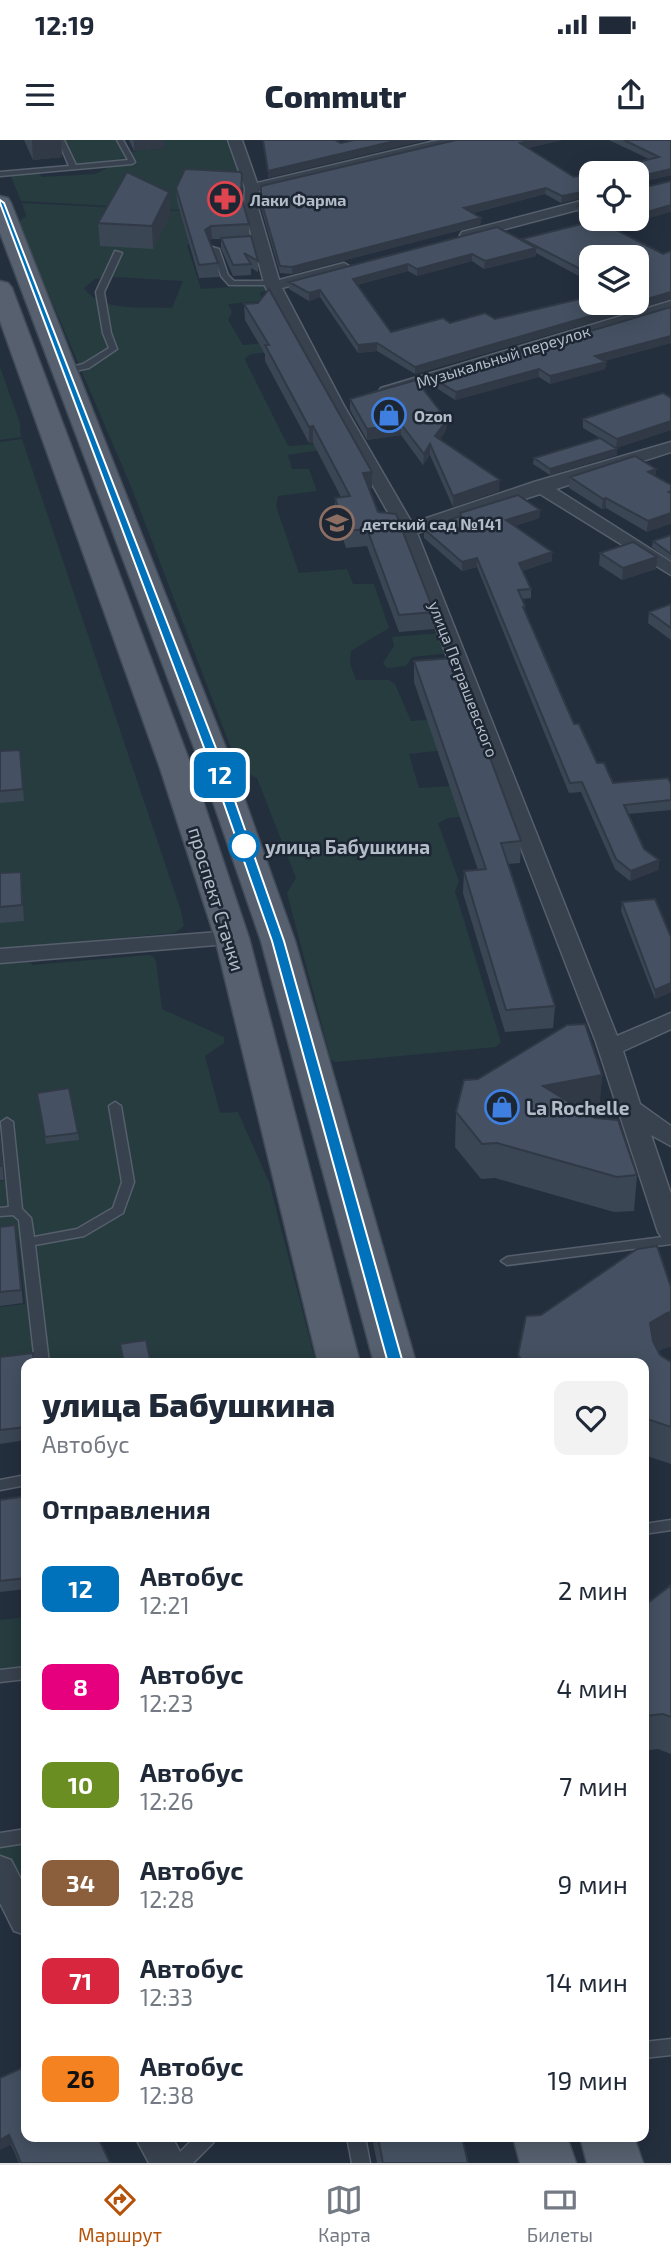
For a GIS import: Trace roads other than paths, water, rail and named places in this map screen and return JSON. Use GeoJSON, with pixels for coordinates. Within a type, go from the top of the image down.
{"type":"FeatureCollection","features":[{"type":"Feature","properties":{"kind":"main road"},"geometry":{"type":"LineString","coordinates":[[0,203],[215,761],[278,941],[394,1358]]}},
{"type":"Feature","properties":{"kind":"main road","name":"проспект Стачки"},"geometry":{"type":"LineString","coordinates":[[0,288],[176,768],[232,937],[338,1358]]}},
{"type":"Feature","properties":{"kind":"main road"},"geometry":{"type":"LineString","coordinates":[[542,2142],[548,2163]]}},
{"type":"Feature","properties":{"kind":"main road"},"geometry":{"type":"LineString","coordinates":[[609,2142],[615,2163]]}},
{"type":"Feature","properties":{"kind":"street","name":"улица Петрашевского"},"geometry":{"type":"LineString","coordinates":[[235,140],[252,188],[254,241],[272,285],[343,404],[407,530],[610,1048],[671,1232]]}},
{"type":"Feature","properties":{"kind":"street"},"geometry":{"type":"LineString","coordinates":[[252,188],[456,140]]}},
{"type":"Feature","properties":{"kind":"street"},"geometry":{"type":"LineString","coordinates":[[445,241],[579,205]]}},
{"type":"Feature","properties":{"kind":"street"},"geometry":{"type":"LineString","coordinates":[[272,285],[366,261]]}},
{"type":"Feature","properties":{"kind":"street","name":"Музыкальный переулок"},"geometry":{"type":"LineString","coordinates":[[376,394],[671,306]]}},
{"type":"Feature","properties":{"kind":"street"},"geometry":{"type":"LineString","coordinates":[[407,530],[671,447]]}},
{"type":"Feature","properties":{"kind":"street"},"geometry":{"type":"LineString","coordinates":[[540,486],[671,570]]}},
{"type":"Feature","properties":{"kind":"street"},"geometry":{"type":"LineString","coordinates":[[0,956],[232,937]]}},
{"type":"Feature","properties":{"kind":"street"},"geometry":{"type":"LineString","coordinates":[[610,1048],[671,1020]]}},
{"type":"Feature","properties":{"kind":"street"},"geometry":{"type":"LineString","coordinates":[[629,1107],[671,1138]]}},
{"type":"Feature","properties":{"kind":"street"},"geometry":{"type":"LineString","coordinates":[[0,1870],[21,1907]]}},
{"type":"Feature","properties":{"kind":"street"},"geometry":{"type":"LineString","coordinates":[[156,2142],[169,2163]]}},
{"type":"Feature","properties":{"kind":"lane"},"geometry":{"type":"LineString","coordinates":[[61,140],[74,168]]}},
{"type":"Feature","properties":{"kind":"lane"},"geometry":{"type":"LineString","coordinates":[[0,174],[132,162],[120,140]]}},
{"type":"Feature","properties":{"kind":"lane"},"geometry":{"type":"LineString","coordinates":[[224,243],[214,246],[225,276],[232,283],[272,285]]}},
{"type":"Feature","properties":{"kind":"lane"},"geometry":{"type":"LineString","coordinates":[[64,372],[86,366],[113,349],[107,333],[100,292],[118,253]]}},
{"type":"Feature","properties":{"kind":"lane"},"geometry":{"type":"LineString","coordinates":[[28,1242],[80,1233],[119,1210],[128,1182],[115,1106]]}},
{"type":"Feature","properties":{"kind":"lane"},"geometry":{"type":"LineString","coordinates":[[7,1122],[16,1211]]}},
{"type":"Feature","properties":{"kind":"lane"},"geometry":{"type":"LineString","coordinates":[[0,1212],[16,1211],[25,1218],[41,1358]]}},
{"type":"Feature","properties":{"kind":"lane"},"geometry":{"type":"LineString","coordinates":[[507,1261],[671,1240]]}},
{"type":"Feature","properties":{"kind":"lane"},"geometry":{"type":"LineString","coordinates":[[0,1485],[21,1481]]}},
{"type":"Feature","properties":{"kind":"lane"},"geometry":{"type":"LineString","coordinates":[[649,1528],[671,1525]]}},
{"type":"Feature","properties":{"kind":"lane"},"geometry":{"type":"LineString","coordinates":[[0,1676],[21,1674]]}},
{"type":"Feature","properties":{"kind":"lane"},"geometry":{"type":"LineString","coordinates":[[0,1840],[21,1837]]}},
{"type":"Feature","properties":{"kind":"lane"},"geometry":{"type":"LineString","coordinates":[[649,2049],[671,2047]]}},
{"type":"Feature","properties":{"kind":"lane"},"geometry":{"type":"LineString","coordinates":[[181,2163],[202,2142]]}},
{"type":"Feature","properties":{"kind":"lane"},"geometry":{"type":"LineString","coordinates":[[357,2142],[362,2163]]}},
{"type":"Feature","properties":{"kind":"place","name":"Лаки Фарма"},"geometry":{"type":"Point","coordinates":[225,199]}},
{"type":"Feature","properties":{"kind":"place","name":"Ozon"},"geometry":{"type":"Point","coordinates":[389,415]}},
{"type":"Feature","properties":{"kind":"place","name":"детский сад №141"},"geometry":{"type":"Point","coordinates":[337,523]}},
{"type":"Feature","properties":{"kind":"place","name":"улица Бабушкина"},"geometry":{"type":"Point","coordinates":[244,846]}},
{"type":"Feature","properties":{"kind":"place","name":"La Rochelle"},"geometry":{"type":"Point","coordinates":[502,1107]}}]}
